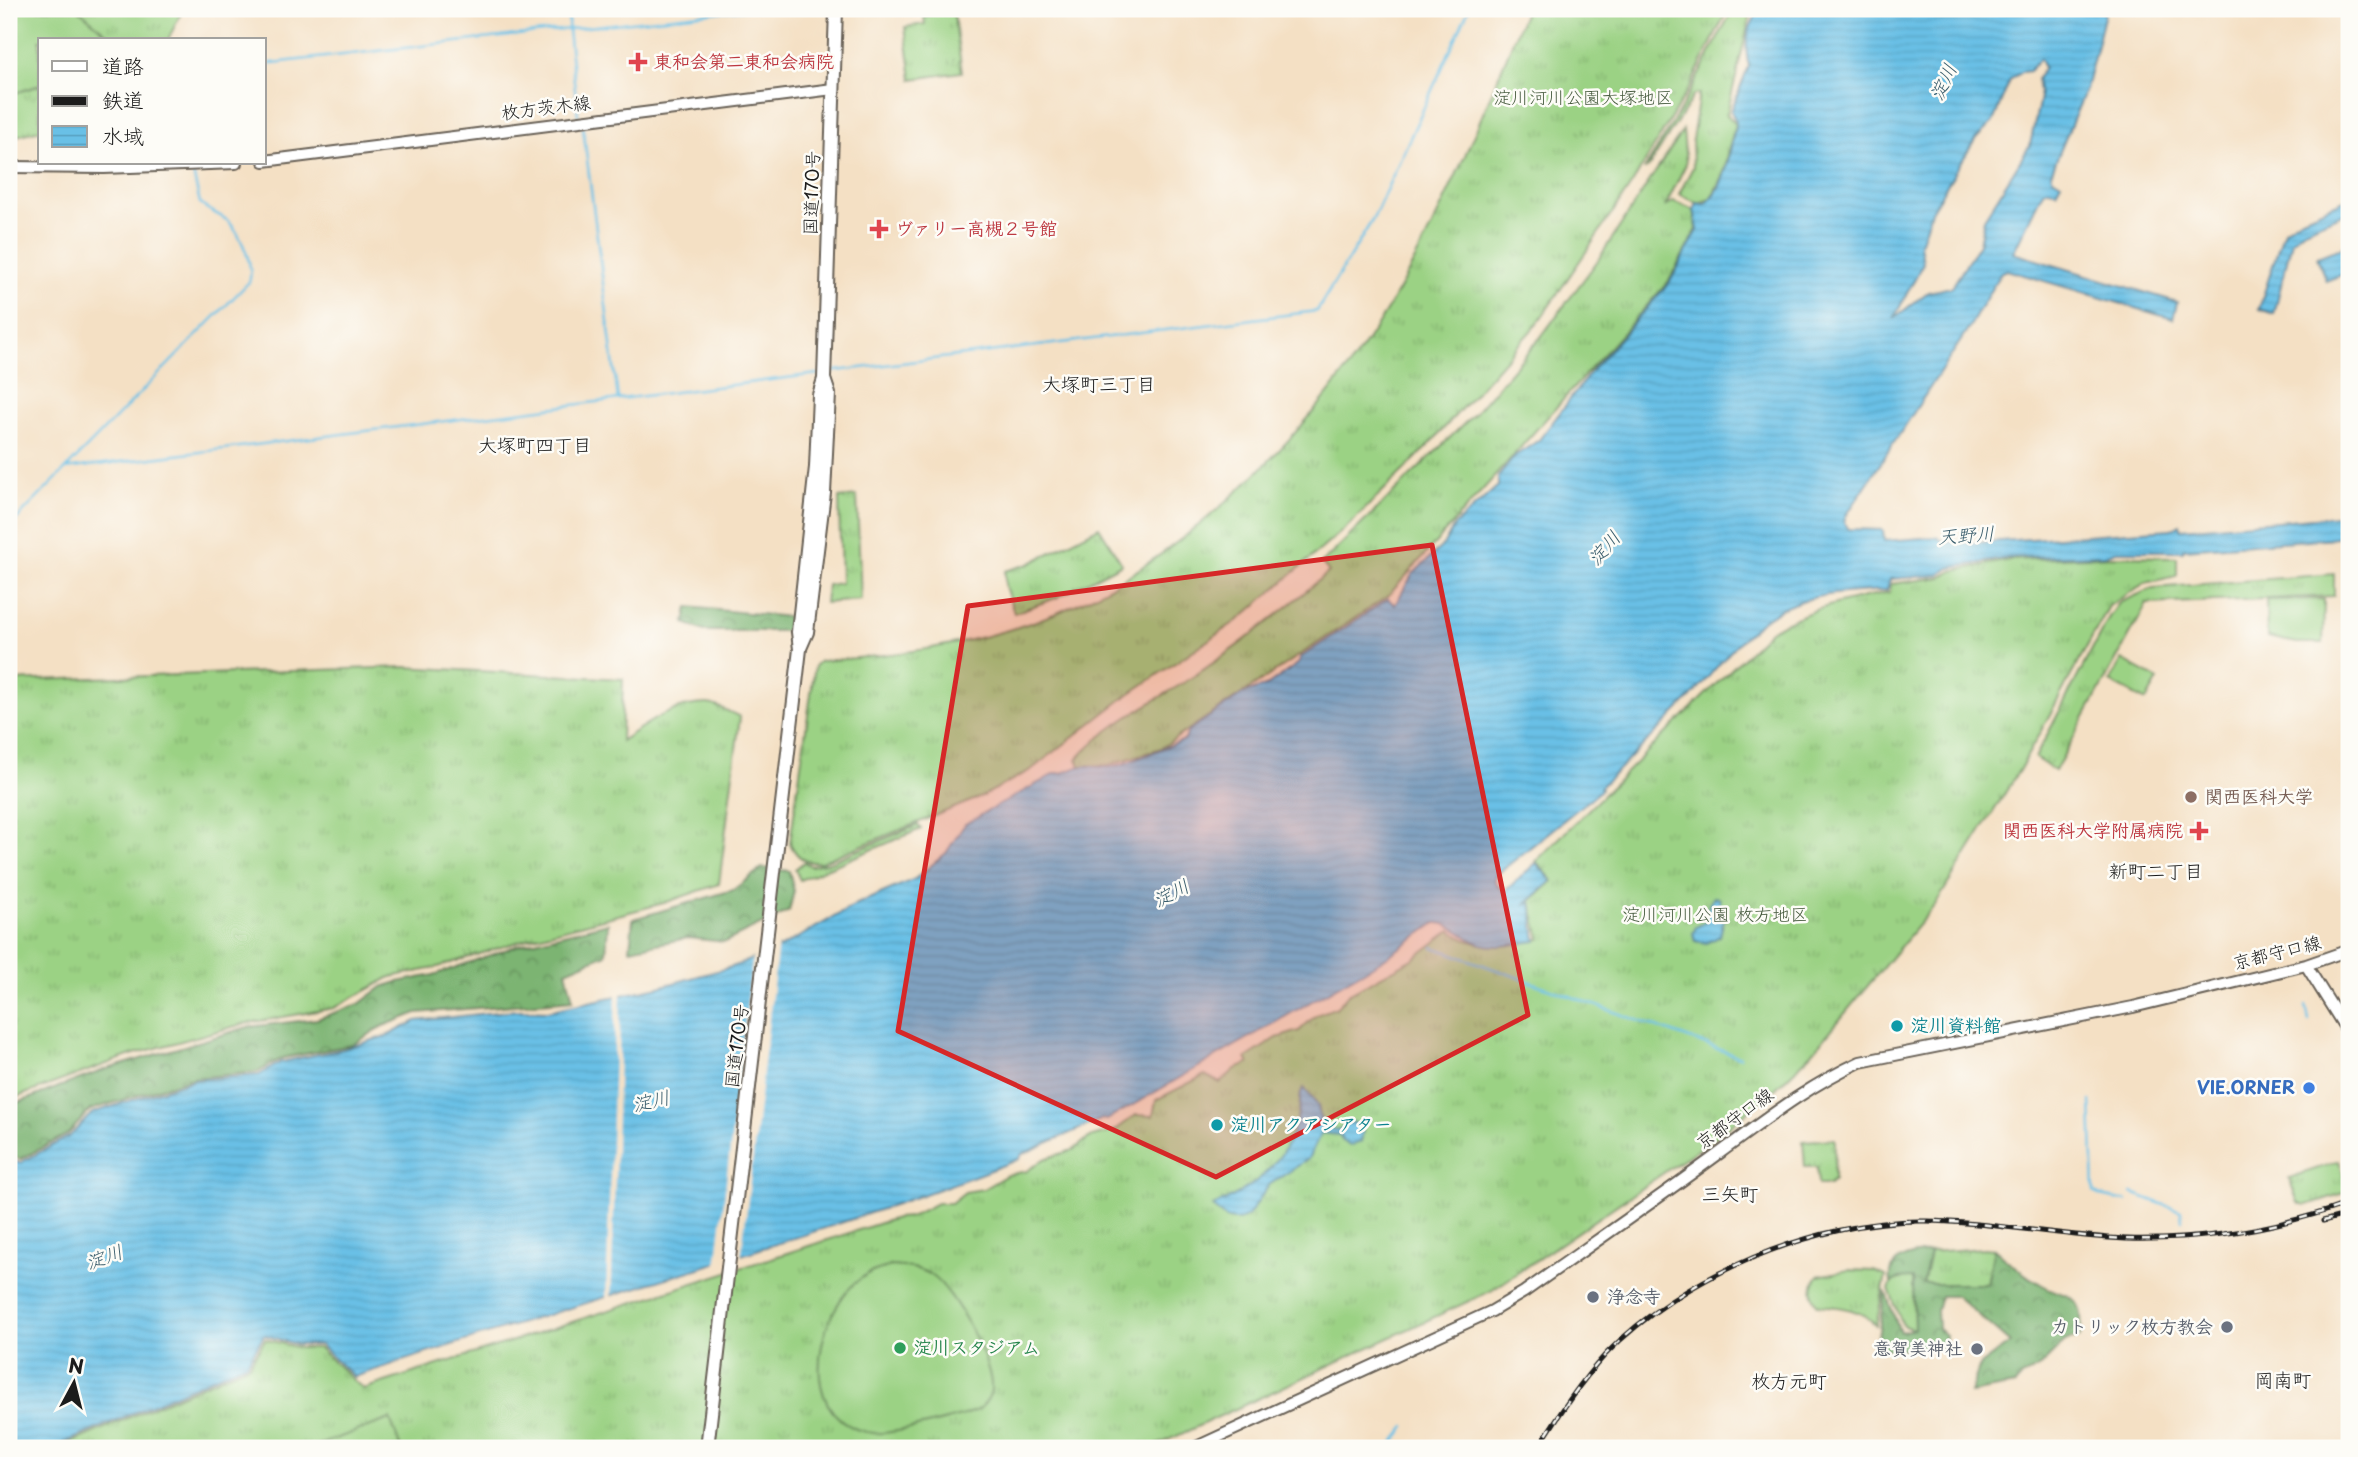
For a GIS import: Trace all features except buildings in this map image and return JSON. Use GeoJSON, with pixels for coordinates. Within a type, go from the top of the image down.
{"type":"FeatureCollection","features":[{"type":"Feature","properties":{"kind":"highway","name":"国道170号"},"geometry":{"type":"LineString","coordinates":[[707,1448],[800,649],[807,632],[824,493],[829,394],[824,379],[836,9]]}},
{"type":"Feature","properties":{"kind":"main road","name":"枚方茨木線"},"geometry":{"type":"LineString","coordinates":[[266,161],[833,89]]}},
{"type":"Feature","properties":{"kind":"main road"},"geometry":{"type":"LineString","coordinates":[[9,167],[214,164]]}},
{"type":"Feature","properties":{"kind":"main road","name":"京都守口線"},"geometry":{"type":"LineString","coordinates":[[1195,1448],[1492,1311],[1524,1292],[1701,1167],[1765,1117],[1821,1082],[1860,1062],[2133,1007],[2306,965],[2349,950]]}},
{"type":"Feature","properties":{"kind":"main road"},"geometry":{"type":"LineString","coordinates":[[2306,965],[2349,1034]]}},
{"type":"Feature","properties":{"kind":"highlighted area"},"geometry":{"type":"Polygon","coordinates":[[[1432,545],[1528,1015],[1216,1177],[898,1031],[968,606],[1432,545]]]}},
{"type":"Feature","properties":{"kind":"green space"},"geometry":{"type":"Polygon","coordinates":[[[9,9],[183,9],[169,38],[38,38],[38,131],[9,138],[9,9]]]}},
{"type":"Feature","properties":{"kind":"green space"},"geometry":{"type":"Polygon","coordinates":[[[9,9],[78,9],[112,38],[38,38],[38,86],[9,95],[9,9]]]}},
{"type":"Feature","properties":{"kind":"green space"},"geometry":{"type":"Polygon","coordinates":[[[953,9],[962,72],[912,79],[905,27],[925,24],[924,16],[931,15],[931,10],[953,9]]]}},
{"type":"Feature","properties":{"kind":"green space","name":"淀川河川公園大塚地区"},"geometry":{"type":"Polygon","coordinates":[[[1526,9],[1728,9],[1690,86],[1632,184],[1537,324],[1430,444],[1348,526],[1241,618],[1125,697],[1031,770],[981,797],[821,862],[806,861],[798,856],[790,843],[815,665],[820,661],[901,653],[955,644],[1033,622],[1086,599],[1138,569],[1189,533],[1237,492],[1282,447],[1323,400],[1360,351],[1391,303],[1447,195],[1526,9]]]}},
{"type":"Feature","properties":{"kind":"green space"},"geometry":{"type":"Polygon","coordinates":[[[1733,9],[1752,9],[1727,114],[1735,124],[1724,172],[1711,199],[1697,203],[1679,194],[1693,167],[1692,140],[1699,94],[1694,95],[1645,169],[1682,107],[1733,9]]]}},
{"type":"Feature","properties":{"kind":"green space"},"geometry":{"type":"Polygon","coordinates":[[[1683,130],[1686,164],[1665,207],[1673,201],[1694,210],[1697,229],[1669,281],[1388,596],[1161,748],[1109,765],[1080,766],[1077,759],[1102,735],[1227,653],[1329,572],[1322,563],[1475,413],[1540,338],[1596,263],[1683,130]]]}},
{"type":"Feature","properties":{"kind":"green space"},"geometry":{"type":"Polygon","coordinates":[[[857,496],[861,600],[825,603],[827,585],[841,583],[839,498],[857,496]]]}},
{"type":"Feature","properties":{"kind":"green space"},"geometry":{"type":"Polygon","coordinates":[[[1099,527],[1122,564],[1056,598],[1014,613],[1005,586],[1005,571],[1029,564],[1099,527]]]}},
{"type":"Feature","properties":{"kind":"green space","name":"淀川河川公園 枚方地区"},"geometry":{"type":"Polygon","coordinates":[[[2115,556],[2177,557],[2177,576],[2145,583],[2109,606],[2020,769],[1935,905],[1812,1053],[1771,1093],[1716,1137],[1491,1291],[1151,1448],[59,1448],[249,1365],[265,1339],[299,1348],[319,1348],[363,1389],[896,1218],[910,1217],[937,1203],[951,1203],[965,1192],[983,1189],[1007,1175],[1027,1171],[1044,1159],[1073,1150],[1089,1138],[1114,1131],[1136,1115],[1153,1116],[1156,1100],[1205,1075],[1220,1083],[1235,1069],[1249,1064],[1246,1058],[1277,1038],[1299,1031],[1316,1015],[1337,1007],[1348,994],[1413,959],[1451,930],[1471,942],[1482,944],[1540,939],[1531,901],[1553,881],[1536,861],[1770,631],[1784,623],[1828,606],[1890,592],[1891,584],[1942,577],[1953,571],[2009,560],[2115,556]]]}},
{"type":"Feature","properties":{"kind":"green space"},"geometry":{"type":"Polygon","coordinates":[[[2334,574],[2334,596],[2147,604],[2055,771],[2035,758],[2109,617],[2119,603],[2153,588],[2334,574]]]}},
{"type":"Feature","properties":{"kind":"green space"},"geometry":{"type":"Polygon","coordinates":[[[2324,599],[2323,643],[2297,643],[2267,637],[2266,600],[2324,599]]]}},
{"type":"Feature","properties":{"kind":"green space"},"geometry":{"type":"Polygon","coordinates":[[[688,607],[789,617],[789,631],[704,631],[685,623],[688,607]]]}},
{"type":"Feature","properties":{"kind":"green space"},"geometry":{"type":"Polygon","coordinates":[[[2122,660],[2158,680],[2146,701],[2110,682],[2122,660]]]}},
{"type":"Feature","properties":{"kind":"green space"},"geometry":{"type":"Polygon","coordinates":[[[404,667],[623,679],[621,741],[651,721],[684,707],[708,704],[740,717],[719,884],[664,903],[530,938],[435,968],[391,977],[334,1008],[243,1024],[131,1055],[9,1100],[9,681],[404,667]]]}},
{"type":"Feature","properties":{"kind":"green space"},"geometry":{"type":"Polygon","coordinates":[[[918,825],[921,829],[800,880],[795,869],[804,862],[811,866],[830,862],[918,825]]]}},
{"type":"Feature","properties":{"kind":"green space"},"geometry":{"type":"Polygon","coordinates":[[[762,868],[789,871],[794,891],[789,911],[725,942],[688,938],[630,949],[633,919],[733,890],[762,868]]]}},
{"type":"Feature","properties":{"kind":"green space"},"geometry":{"type":"Polygon","coordinates":[[[608,923],[606,954],[566,971],[573,1000],[417,1013],[383,1026],[352,1045],[283,1058],[258,1072],[193,1078],[90,1110],[68,1134],[21,1159],[9,1157],[9,1106],[104,1070],[248,1027],[317,1019],[359,1004],[382,987],[434,975],[519,945],[608,923]]]}},
{"type":"Feature","properties":{"kind":"green space"},"geometry":{"type":"Polygon","coordinates":[[[1835,1139],[1834,1180],[1829,1185],[1818,1185],[1817,1167],[1805,1167],[1803,1141],[1835,1139]]]}},
{"type":"Feature","properties":{"kind":"green space"},"geometry":{"type":"Polygon","coordinates":[[[2339,1161],[2349,1191],[2305,1206],[2298,1203],[2289,1178],[2339,1161]]]}},
{"type":"Feature","properties":{"kind":"green space"},"geometry":{"type":"Polygon","coordinates":[[[1994,1249],[1987,1284],[1923,1284],[1930,1252],[1994,1249]]]}},
{"type":"Feature","properties":{"kind":"green space"},"geometry":{"type":"Polygon","coordinates":[[[1994,1249],[2027,1276],[2066,1295],[2077,1304],[2081,1322],[2080,1337],[2065,1341],[2038,1368],[2023,1376],[2015,1385],[1970,1393],[1980,1365],[2010,1343],[1956,1296],[1941,1296],[1937,1311],[1938,1329],[1946,1335],[1945,1347],[1876,1350],[1885,1291],[1900,1332],[1914,1329],[1913,1278],[1898,1279],[1891,1283],[1892,1268],[1896,1263],[1907,1256],[1930,1252],[1923,1284],[1987,1284],[1994,1249]]]}},
{"type":"Feature","properties":{"kind":"green space","name":"淀川スタジアム"},"geometry":{"type":"Polygon","coordinates":[[[890,1266],[916,1269],[931,1275],[950,1295],[961,1312],[981,1349],[991,1383],[990,1394],[979,1409],[926,1425],[874,1433],[847,1424],[828,1404],[821,1386],[820,1365],[822,1344],[829,1322],[851,1287],[866,1275],[890,1266]]]}},
{"type":"Feature","properties":{"kind":"green space"},"geometry":{"type":"Polygon","coordinates":[[[1849,1270],[1874,1271],[1886,1276],[1876,1325],[1856,1312],[1818,1305],[1816,1302],[1813,1287],[1818,1276],[1849,1270]]]}},
{"type":"Feature","properties":{"kind":"green space"},"geometry":{"type":"Polygon","coordinates":[[[1913,1277],[1914,1329],[1903,1326],[1889,1289],[1893,1281],[1913,1277]]]}},
{"type":"Feature","properties":{"kind":"green space"},"geometry":{"type":"Polygon","coordinates":[[[390,1419],[401,1448],[310,1448],[390,1419]]]}},
{"type":"Feature","properties":{"kind":"water","name":"淀川"},"geometry":{"type":"Polygon","coordinates":[[[1762,9],[2106,9],[2086,89],[2051,173],[2053,178],[2061,183],[2056,192],[2049,189],[2043,191],[2013,253],[2177,302],[2173,319],[2007,270],[2001,272],[1969,328],[1846,516],[1844,523],[1848,529],[1883,530],[1884,541],[1937,537],[1944,542],[1973,543],[2171,529],[2180,524],[2181,529],[2349,515],[2349,537],[2183,551],[2116,551],[2105,555],[2008,558],[1950,568],[1939,575],[1890,579],[1887,590],[1800,601],[1773,614],[1747,634],[1691,697],[1600,787],[1601,790],[1495,876],[1495,882],[1504,892],[1536,863],[1552,881],[1524,905],[1531,902],[1536,941],[1501,946],[1481,944],[1447,925],[1436,923],[1381,961],[1107,1120],[1102,1119],[1022,1154],[1019,1159],[937,1190],[771,1246],[354,1377],[320,1345],[299,1345],[264,1335],[247,1363],[53,1448],[9,1448],[9,1160],[20,1163],[70,1136],[92,1113],[194,1080],[259,1075],[281,1062],[344,1049],[389,1035],[416,1021],[517,1010],[547,1011],[659,987],[735,966],[783,946],[857,904],[915,879],[946,853],[965,824],[1056,773],[1083,766],[1111,767],[1185,740],[1188,731],[1243,694],[1268,685],[1299,663],[1300,658],[1388,599],[1395,605],[1412,575],[1444,544],[1454,526],[1498,486],[1498,477],[1515,456],[1539,440],[1594,368],[1670,282],[1698,230],[1694,210],[1697,203],[1705,204],[1718,189],[1723,178],[1736,122],[1731,111],[1749,66],[1748,35],[1762,9]],[[2040,59],[2029,71],[2021,72],[2010,80],[1993,122],[1975,140],[1931,211],[1920,244],[1923,263],[1894,318],[1928,292],[1952,287],[1979,244],[1984,219],[2030,145],[2040,98],[2037,79],[2044,68],[2040,59]]]}},
{"type":"Feature","properties":{"kind":"water"},"geometry":{"type":"Polygon","coordinates":[[[2349,198],[2349,211],[2304,230],[2292,240],[2274,314],[2259,309],[2284,230],[2300,219],[2349,198]]]}},
{"type":"Feature","properties":{"kind":"water"},"geometry":{"type":"Polygon","coordinates":[[[2345,246],[2349,256],[2349,272],[2326,281],[2317,257],[2345,246]]]}},
{"type":"Feature","properties":{"kind":"water"},"geometry":{"type":"Polygon","coordinates":[[[1714,897],[1719,898],[1724,919],[1720,936],[1707,943],[1695,941],[1693,933],[1696,927],[1706,922],[1709,904],[1714,897]]]}},
{"type":"Feature","properties":{"kind":"water"},"geometry":{"type":"Polygon","coordinates":[[[1304,1088],[1318,1106],[1322,1128],[1340,1130],[1346,1124],[1354,1122],[1363,1131],[1361,1142],[1350,1146],[1342,1141],[1340,1135],[1321,1133],[1308,1159],[1269,1185],[1248,1216],[1238,1220],[1224,1217],[1213,1206],[1262,1176],[1285,1148],[1293,1131],[1304,1088]]]}},
{"type":"Feature","properties":{"kind":"pier"},"geometry":{"type":"Polygon","coordinates":[[[778,944],[741,1259],[716,1267],[753,954],[778,944]]]}},
{"type":"Feature","properties":{"kind":"pier"},"geometry":{"type":"Polygon","coordinates":[[[621,992],[611,1300],[606,1302],[616,993],[621,992]]]}},
{"type":"Feature","properties":{"kind":"waterway"},"geometry":{"type":"LineString","coordinates":[[569,9],[568,30],[578,115]]}},
{"type":"Feature","properties":{"kind":"waterway"},"geometry":{"type":"LineString","coordinates":[[266,64],[744,9]]}},
{"type":"Feature","properties":{"kind":"waterway"},"geometry":{"type":"LineString","coordinates":[[828,372],[1317,311],[1373,219],[1469,9]]}},
{"type":"Feature","properties":{"kind":"waterway"},"geometry":{"type":"LineString","coordinates":[[583,128],[618,399]]}},
{"type":"Feature","properties":{"kind":"waterway"},"geometry":{"type":"LineString","coordinates":[[9,527],[249,282],[250,267],[242,241],[228,221],[200,203],[192,169]]}},
{"type":"Feature","properties":{"kind":"waterway"},"geometry":{"type":"LineString","coordinates":[[65,469],[818,374]]}},
{"type":"Feature","properties":{"kind":"waterway"},"geometry":{"type":"LineString","coordinates":[[1433,947],[1740,1057]]}},
{"type":"Feature","properties":{"kind":"waterway"},"geometry":{"type":"LineString","coordinates":[[2306,1005],[2309,1021]]}},
{"type":"Feature","properties":{"kind":"waterway"},"geometry":{"type":"LineString","coordinates":[[2091,1101],[2094,1192],[2100,1196],[2127,1201]]}},
{"type":"Feature","properties":{"kind":"waterway"},"geometry":{"type":"LineString","coordinates":[[2132,1193],[2181,1211],[2182,1220]]}},
{"type":"Feature","properties":{"kind":"waterway"},"geometry":{"type":"LineString","coordinates":[[1389,1448],[1406,1427]]}},
{"type":"Feature","properties":{"kind":"railway"},"geometry":{"type":"LineString","coordinates":[[1538,1448],[1587,1376],[1606,1354],[1637,1326],[1672,1300],[1711,1277],[1797,1242],[1841,1230],[1884,1223],[1926,1221],[2126,1239],[2183,1238],[2239,1232],[2295,1220],[2349,1203]]}},
{"type":"Feature","properties":{"kind":"railway"},"geometry":{"type":"LineString","coordinates":[[2323,1221],[2349,1214]]}},
{"type":"Feature","properties":{"kind":"place","name":"東和会第二東和会病院"},"geometry":{"type":"Point","coordinates":[638,62]}},
{"type":"Feature","properties":{"kind":"place","name":"ヴァリー高槻２号館"},"geometry":{"type":"Point","coordinates":[879,229]}},
{"type":"Feature","properties":{"kind":"place","name":"関西医科大学"},"geometry":{"type":"Point","coordinates":[2191,797]}},
{"type":"Feature","properties":{"kind":"place","name":"関西医科大学附属病院"},"geometry":{"type":"Point","coordinates":[2199,831]}},
{"type":"Feature","properties":{"kind":"place","name":"淀川資料館"},"geometry":{"type":"Point","coordinates":[1897,1026]}},
{"type":"Feature","properties":{"kind":"place","name":"VIE.ORNER"},"geometry":{"type":"Point","coordinates":[2309,1088]}},
{"type":"Feature","properties":{"kind":"place","name":"淀川アクアシアター"},"geometry":{"type":"Point","coordinates":[1217,1125]}},
{"type":"Feature","properties":{"kind":"place","name":"浄念寺"},"geometry":{"type":"Point","coordinates":[1593,1297]}},
{"type":"Feature","properties":{"kind":"place","name":"カトリック枚方教会"},"geometry":{"type":"Point","coordinates":[2227,1327]}},
{"type":"Feature","properties":{"kind":"place","name":"淀川スタジアム"},"geometry":{"type":"Point","coordinates":[900,1348]}},
{"type":"Feature","properties":{"kind":"place","name":"意賀美神社"},"geometry":{"type":"Point","coordinates":[1977,1349]}},
{"type":"Feature","properties":{"kind":"district","name":"大塚町三丁目"},"geometry":{"type":"Point","coordinates":[1099,384]}},
{"type":"Feature","properties":{"kind":"district","name":"大塚町四丁目"},"geometry":{"type":"Point","coordinates":[535,445]}},
{"type":"Feature","properties":{"kind":"district","name":"新町二丁目"},"geometry":{"type":"Point","coordinates":[2156,871]}},
{"type":"Feature","properties":{"kind":"district","name":"三矢町"},"geometry":{"type":"Point","coordinates":[1730,1194]}},
{"type":"Feature","properties":{"kind":"district","name":"岡南町"},"geometry":{"type":"Point","coordinates":[2283,1380]}},
{"type":"Feature","properties":{"kind":"district","name":"枚方元町"},"geometry":{"type":"Point","coordinates":[1789,1381]}},
{"type":"Feature","properties":{"kind":"water label","name":"天野川"},"geometry":{"type":"Point","coordinates":[1966,535]}}]}
